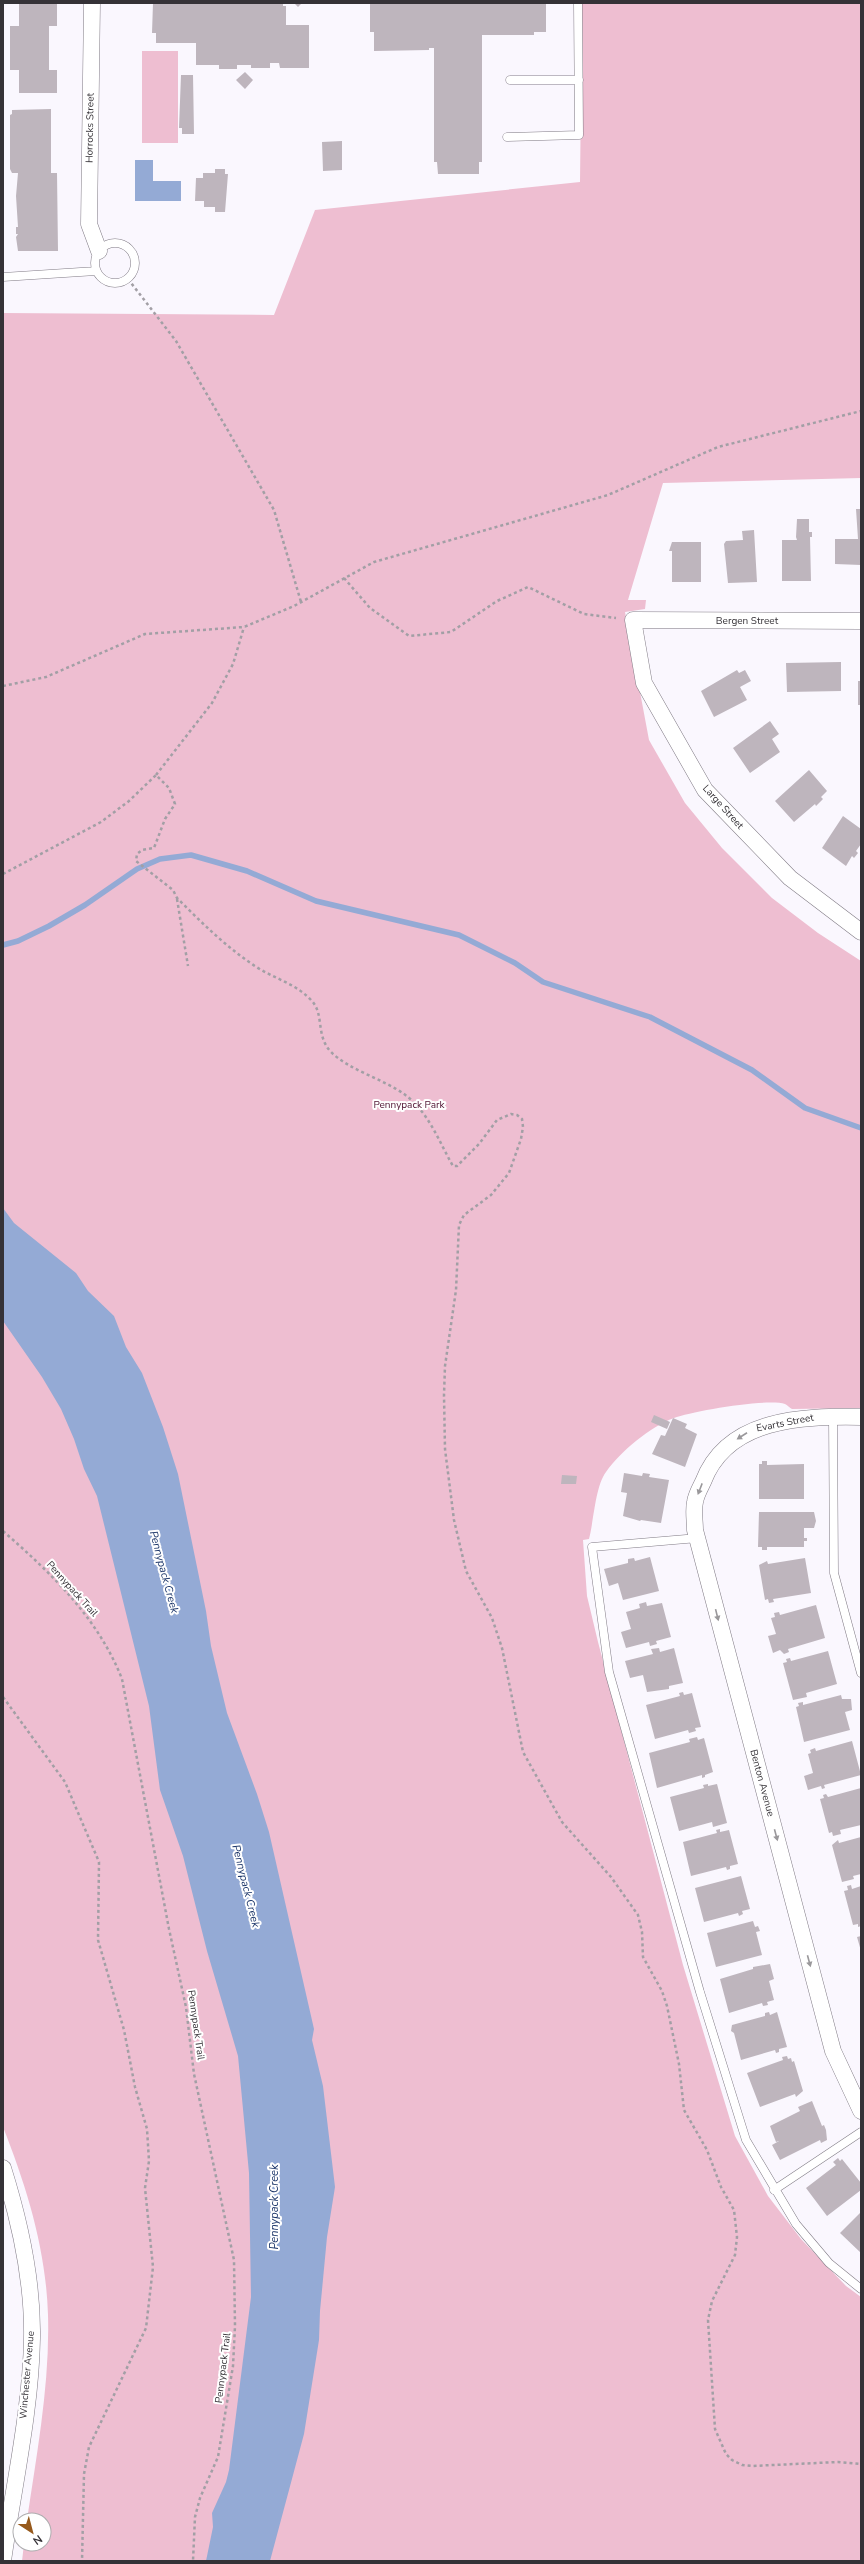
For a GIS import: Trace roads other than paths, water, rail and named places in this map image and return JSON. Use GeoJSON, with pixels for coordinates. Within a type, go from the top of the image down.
{"type":"FeatureCollection","features":[{"type":"Feature","properties":{"kind":"street","name":"Horrocks Street"},"geometry":{"type":"LineString","coordinates":[[92,3],[89,224],[99,250]]}},
{"type":"Feature","properties":{"kind":"street","name":"Bergen Street"},"geometry":{"type":"LineString","coordinates":[[633,620],[861,621]]}},
{"type":"Feature","properties":{"kind":"street","name":"Large Street"},"geometry":{"type":"LineString","coordinates":[[633,620],[644,683],[705,790],[790,878],[861,932]]}},
{"type":"Feature","properties":{"kind":"street","name":"Evarts Street"},"geometry":{"type":"LineString","coordinates":[[718,1455],[722,1449],[752,1429],[817,1416],[861,1417]]}},
{"type":"Feature","properties":{"kind":"street","name":"Benton Avenue"},"geometry":{"type":"LineString","coordinates":[[718,1455],[707,1472],[695,1502],[698,1538],[833,2051],[861,2111]]}},
{"type":"Feature","properties":{"kind":"street","name":"Winchester Avenue"},"geometry":{"type":"LineString","coordinates":[[3,2168],[16,2207],[27,2271],[32,2338],[25,2410],[3,2561]]}},
{"type":"Feature","properties":{"kind":"lane"},"geometry":{"type":"LineString","coordinates":[[507,137],[579,135],[578,3]]}},
{"type":"Feature","properties":{"kind":"lane"},"geometry":{"type":"LineString","coordinates":[[510,80],[579,80]]}},
{"type":"Feature","properties":{"kind":"lane"},"geometry":{"type":"LineString","coordinates":[[118,243],[130,250],[136,262],[135,270],[128,279],[112,284],[99,277],[94,264],[99,250],[104,246],[118,243]]}},
{"type":"Feature","properties":{"kind":"lane"},"geometry":{"type":"LineString","coordinates":[[3,277],[96,271]]}},
{"type":"Feature","properties":{"kind":"lane"},"geometry":{"type":"LineString","coordinates":[[833,1416],[834,1573],[861,1674]]}},
{"type":"Feature","properties":{"kind":"lane"},"geometry":{"type":"LineString","coordinates":[[698,1538],[592,1547],[609,1672],[700,1992],[746,2140],[774,2190],[796,2224],[829,2263],[861,2289]]}},
{"type":"Feature","properties":{"kind":"lane"},"geometry":{"type":"LineString","coordinates":[[774,2190],[861,2132]]}},
{"type":"Feature","properties":{"kind":"water"},"geometry":{"type":"Polygon","coordinates":[[[135,160],[153,160],[153,181],[181,181],[181,201],[135,201],[135,160]]]}},
{"type":"Feature","properties":{"kind":"water","name":"Pennypack Creek"},"geometry":{"type":"Polygon","coordinates":[[[3,1208],[14,1223],[76,1273],[88,1291],[114,1316],[126,1347],[142,1373],[163,1427],[178,1474],[206,1611],[211,1646],[227,1713],[257,1794],[269,1832],[314,2029],[312,2040],[323,2086],[335,2187],[327,2237],[320,2311],[319,2340],[304,2434],[270,2561],[206,2561],[213,2527],[212,2513],[226,2482],[229,2470],[251,2297],[249,2173],[238,2056],[207,1951],[183,1856],[160,1790],[149,1706],[97,1496],[84,1469],[74,1439],[61,1409],[42,1377],[3,1321],[3,1208]]]}},
{"type":"Feature","properties":{"kind":"waterway"},"geometry":{"type":"LineString","coordinates":[[3,945],[18,941],[49,926],[85,905],[137,869],[160,859],[191,855],[247,871],[316,901],[459,935],[515,963],[543,982],[650,1017],[752,1070],[805,1108],[861,1128]]}},
{"type":"Feature","properties":{"kind":"park label","name":"Pennypack Park"},"geometry":{"type":"Point","coordinates":[409,1105]}}]}
